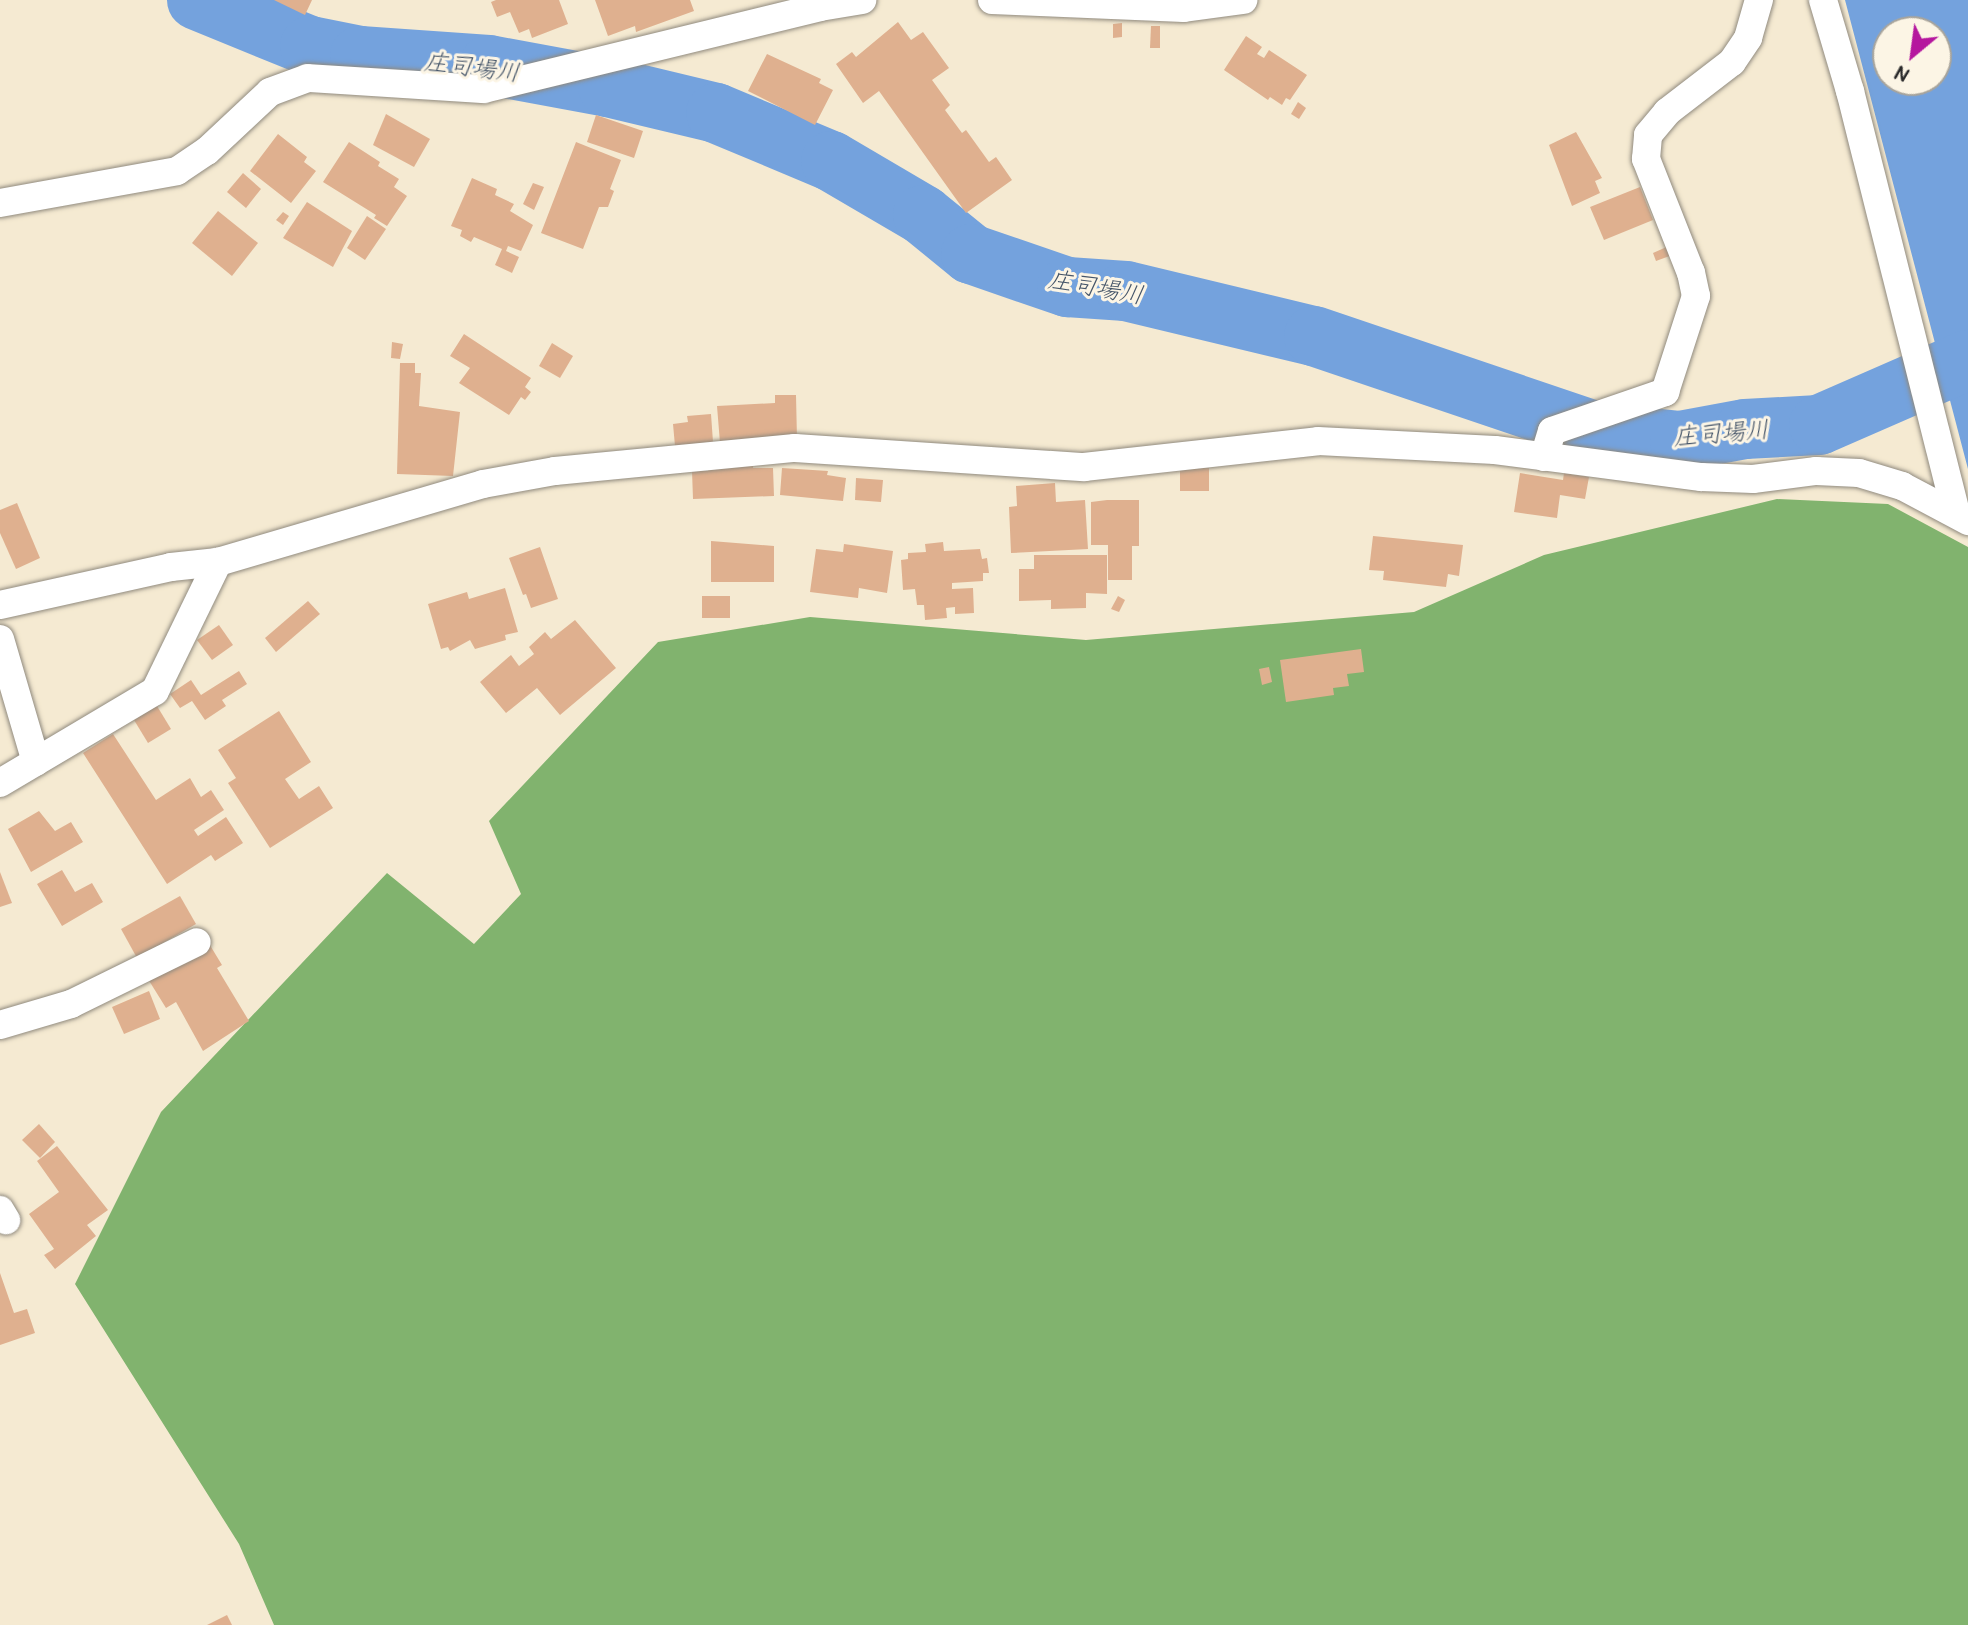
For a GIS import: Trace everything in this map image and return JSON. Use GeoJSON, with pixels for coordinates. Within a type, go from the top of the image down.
{"type":"FeatureCollection","features":[{"type":"Feature","properties":{"kind":"street"},"geometry":{"type":"LineString","coordinates":[[0,203],[177,171],[207,151],[270,92],[308,78],[484,89],[820,7],[862,0]]}},
{"type":"Feature","properties":{"kind":"street"},"geometry":{"type":"LineString","coordinates":[[992,0],[1184,8],[1243,0]]}},
{"type":"Feature","properties":{"kind":"street"},"geometry":{"type":"LineString","coordinates":[[1544,457],[1552,431],[1665,392],[1696,296],[1691,273],[1646,159],[1648,135],[1667,112],[1732,62],[1748,38],[1759,0]]}},
{"type":"Feature","properties":{"kind":"street"},"geometry":{"type":"LineString","coordinates":[[1823,0],[1964,515]]}},
{"type":"Feature","properties":{"kind":"street"},"geometry":{"type":"LineString","coordinates":[[0,605],[171,567],[218,562],[483,484],[555,471],[795,448],[1084,467],[1318,441],[1495,450],[1701,477],[1753,479],[1816,471],[1859,473],[1902,486],[1964,515]]}},
{"type":"Feature","properties":{"kind":"street"},"geometry":{"type":"LineString","coordinates":[[0,783],[155,691],[218,562]]}},
{"type":"Feature","properties":{"kind":"street"},"geometry":{"type":"LineString","coordinates":[[0,639],[36,762]]}},
{"type":"Feature","properties":{"kind":"street"},"geometry":{"type":"LineString","coordinates":[[0,1025],[71,1004],[197,942]]}},
{"type":"Feature","properties":{"kind":"green space"},"geometry":{"type":"Polygon","coordinates":[[[1777,499],[1888,504],[1968,547],[1968,1625],[274,1625],[239,1544],[75,1284],[161,1112],[387,873],[474,944],[521,894],[489,821],[658,642],[810,617],[1086,640],[1414,612],[1544,555],[1777,499]]]}},
{"type":"Feature","properties":{"kind":"water"},"geometry":{"type":"Polygon","coordinates":[[[1845,0],[1968,0],[1968,469],[1845,0]]]}},
{"type":"Feature","properties":{"kind":"building"},"geometry":{"type":"Polygon","coordinates":[[[274,0],[312,0],[305,15],[274,0]]]}},
{"type":"Feature","properties":{"kind":"building"},"geometry":{"type":"Polygon","coordinates":[[[559,0],[568,24],[532,38],[529,29],[519,33],[510,12],[497,17],[491,2],[559,0]]]}},
{"type":"Feature","properties":{"kind":"building"},"geometry":{"type":"Polygon","coordinates":[[[595,0],[690,0],[694,11],[636,32],[635,26],[608,36],[595,0]]]}},
{"type":"Feature","properties":{"kind":"building"},"geometry":{"type":"Polygon","coordinates":[[[898,22],[911,40],[923,32],[949,68],[932,80],[950,105],[945,110],[962,133],[966,130],[989,162],[996,157],[1012,180],[966,213],[879,91],[863,103],[836,64],[852,52],[856,57],[898,22]]]}},
{"type":"Feature","properties":{"kind":"building"},"geometry":{"type":"Polygon","coordinates":[[[1122,23],[1122,37],[1113,38],[1113,24],[1122,23]]]}},
{"type":"Feature","properties":{"kind":"building"},"geometry":{"type":"Polygon","coordinates":[[[1151,26],[1160,26],[1160,48],[1150,48],[1151,26]]]}},
{"type":"Feature","properties":{"kind":"building"},"geometry":{"type":"Polygon","coordinates":[[[1246,36],[1262,47],[1257,54],[1264,58],[1269,50],[1307,75],[1290,100],[1286,98],[1282,105],[1270,97],[1268,100],[1224,70],[1246,36]]]}},
{"type":"Feature","properties":{"kind":"building"},"geometry":{"type":"Polygon","coordinates":[[[767,54],[821,79],[819,83],[833,90],[815,125],[748,91],[767,54]]]}},
{"type":"Feature","properties":{"kind":"building"},"geometry":{"type":"Polygon","coordinates":[[[1298,102],[1306,108],[1299,119],[1291,114],[1298,102]]]}},
{"type":"Feature","properties":{"kind":"building"},"geometry":{"type":"Polygon","coordinates":[[[386,114],[430,139],[414,167],[373,145],[386,114]]]}},
{"type":"Feature","properties":{"kind":"building"},"geometry":{"type":"Polygon","coordinates":[[[596,115],[643,131],[634,158],[587,142],[596,115]]]}},
{"type":"Feature","properties":{"kind":"building"},"geometry":{"type":"Polygon","coordinates":[[[1576,132],[1602,178],[1595,181],[1600,193],[1572,206],[1549,145],[1576,132]]]}},
{"type":"Feature","properties":{"kind":"building"},"geometry":{"type":"Polygon","coordinates":[[[278,134],[307,157],[304,162],[316,171],[291,203],[250,171],[278,134]]]}},
{"type":"Feature","properties":{"kind":"building"},"geometry":{"type":"Polygon","coordinates":[[[349,142],[399,179],[394,187],[407,196],[387,226],[374,218],[376,215],[323,182],[349,142]]]}},
{"type":"Feature","properties":{"kind":"building"},"geometry":{"type":"Polygon","coordinates":[[[576,142],[621,160],[610,189],[614,191],[608,207],[599,207],[583,249],[541,233],[576,142]]]}},
{"type":"Feature","properties":{"kind":"building"},"geometry":{"type":"Polygon","coordinates":[[[243,173],[261,189],[246,208],[227,192],[243,173]]]}},
{"type":"Feature","properties":{"kind":"building"},"geometry":{"type":"Polygon","coordinates":[[[472,178],[497,189],[495,195],[514,204],[510,211],[533,225],[521,251],[508,246],[506,251],[519,257],[512,273],[495,265],[502,249],[474,237],[471,242],[460,236],[462,230],[451,226],[472,178]]]}},
{"type":"Feature","properties":{"kind":"building"},"geometry":{"type":"Polygon","coordinates":[[[533,183],[544,187],[534,210],[523,204],[533,183]]]}},
{"type":"Feature","properties":{"kind":"building"},"geometry":{"type":"Polygon","coordinates":[[[1640,187],[1653,220],[1604,240],[1590,207],[1640,187]]]}},
{"type":"Feature","properties":{"kind":"building"},"geometry":{"type":"Polygon","coordinates":[[[307,202],[352,231],[333,267],[283,238],[307,202]]]}},
{"type":"Feature","properties":{"kind":"building"},"geometry":{"type":"Polygon","coordinates":[[[218,211],[258,243],[232,276],[192,243],[218,211]]]}},
{"type":"Feature","properties":{"kind":"building"},"geometry":{"type":"Polygon","coordinates":[[[283,212],[289,216],[283,225],[276,220],[283,212]]]}},
{"type":"Feature","properties":{"kind":"building"},"geometry":{"type":"Polygon","coordinates":[[[367,216],[386,229],[365,260],[347,248],[367,216]]]}},
{"type":"Feature","properties":{"kind":"building"},"geometry":{"type":"Polygon","coordinates":[[[1671,245],[1675,254],[1656,261],[1653,253],[1671,245]]]}},
{"type":"Feature","properties":{"kind":"building"},"geometry":{"type":"Polygon","coordinates":[[[464,334],[531,378],[525,387],[531,392],[525,400],[521,397],[509,415],[459,383],[470,368],[450,356],[464,334]]]}},
{"type":"Feature","properties":{"kind":"building"},"geometry":{"type":"Polygon","coordinates":[[[392,342],[403,344],[400,359],[391,358],[392,342]]]}},
{"type":"Feature","properties":{"kind":"building"},"geometry":{"type":"Polygon","coordinates":[[[552,343],[573,356],[560,378],[539,366],[552,343]]]}},
{"type":"Feature","properties":{"kind":"building"},"geometry":{"type":"Polygon","coordinates":[[[400,363],[415,363],[415,373],[421,373],[419,406],[460,412],[453,476],[397,474],[400,363]]]}},
{"type":"Feature","properties":{"kind":"building"},"geometry":{"type":"Polygon","coordinates":[[[775,395],[796,395],[797,439],[720,443],[717,406],[775,403],[775,395]]]}},
{"type":"Feature","properties":{"kind":"building"},"geometry":{"type":"Polygon","coordinates":[[[711,414],[713,442],[675,446],[673,424],[688,422],[687,416],[711,414]]]}},
{"type":"Feature","properties":{"kind":"building"},"geometry":{"type":"Polygon","coordinates":[[[753,461],[753,468],[773,468],[774,496],[693,499],[692,471],[708,471],[708,463],[753,461]]]}},
{"type":"Feature","properties":{"kind":"building"},"geometry":{"type":"Polygon","coordinates":[[[782,468],[828,471],[827,475],[846,478],[843,501],[780,495],[782,468]]]}},
{"type":"Feature","properties":{"kind":"building"},"geometry":{"type":"Polygon","coordinates":[[[1180,468],[1209,468],[1209,491],[1180,491],[1180,468]]]}},
{"type":"Feature","properties":{"kind":"building"},"geometry":{"type":"Polygon","coordinates":[[[1520,473],[1563,480],[1564,473],[1589,477],[1585,499],[1560,495],[1557,518],[1514,512],[1520,473]]]}},
{"type":"Feature","properties":{"kind":"building"},"geometry":{"type":"Polygon","coordinates":[[[856,478],[883,480],[881,502],[855,500],[856,478]]]}},
{"type":"Feature","properties":{"kind":"building"},"geometry":{"type":"Polygon","coordinates":[[[1055,483],[1056,502],[1085,500],[1088,549],[1011,553],[1009,507],[1017,506],[1016,486],[1055,483]]]}},
{"type":"Feature","properties":{"kind":"building"},"geometry":{"type":"Polygon","coordinates":[[[1139,500],[1139,546],[1132,546],[1132,580],[1108,580],[1108,545],[1091,545],[1091,502],[1139,500]]]}},
{"type":"Feature","properties":{"kind":"building"},"geometry":{"type":"Polygon","coordinates":[[[17,503],[40,558],[16,569],[0,533],[0,510],[17,503]]]}},
{"type":"Feature","properties":{"kind":"building"},"geometry":{"type":"Polygon","coordinates":[[[1373,536],[1463,545],[1459,576],[1448,574],[1446,587],[1383,580],[1384,571],[1369,570],[1373,536]]]}},
{"type":"Feature","properties":{"kind":"building"},"geometry":{"type":"Polygon","coordinates":[[[711,541],[774,546],[774,582],[711,582],[711,541]]]}},
{"type":"Feature","properties":{"kind":"building"},"geometry":{"type":"Polygon","coordinates":[[[943,542],[944,551],[980,549],[982,559],[987,558],[989,573],[983,573],[983,581],[952,583],[952,589],[973,588],[974,613],[955,614],[955,607],[946,608],[947,618],[925,620],[924,605],[917,605],[915,589],[903,590],[901,560],[908,559],[908,553],[926,552],[925,544],[943,542]]]}},
{"type":"Feature","properties":{"kind":"building"},"geometry":{"type":"Polygon","coordinates":[[[844,544],[893,551],[887,593],[859,588],[858,598],[810,592],[816,549],[843,552],[844,544]]]}},
{"type":"Feature","properties":{"kind":"building"},"geometry":{"type":"Polygon","coordinates":[[[540,547],[558,599],[531,608],[509,558],[540,547]]]}},
{"type":"Feature","properties":{"kind":"building"},"geometry":{"type":"Polygon","coordinates":[[[1034,555],[1107,555],[1107,594],[1086,593],[1086,608],[1051,609],[1051,600],[1019,601],[1019,569],[1034,569],[1034,555]]]}},
{"type":"Feature","properties":{"kind":"building"},"geometry":{"type":"Polygon","coordinates":[[[505,588],[518,632],[505,635],[506,640],[475,649],[470,640],[450,651],[448,647],[441,649],[428,604],[467,592],[469,599],[505,588]]]}},
{"type":"Feature","properties":{"kind":"building"},"geometry":{"type":"Polygon","coordinates":[[[702,596],[730,596],[730,618],[702,618],[702,596]]]}},
{"type":"Feature","properties":{"kind":"building"},"geometry":{"type":"Polygon","coordinates":[[[1118,596],[1125,600],[1119,612],[1111,609],[1118,596]]]}},
{"type":"Feature","properties":{"kind":"building"},"geometry":{"type":"Polygon","coordinates":[[[308,601],[320,614],[276,652],[265,638],[308,601]]]}},
{"type":"Feature","properties":{"kind":"building"},"geometry":{"type":"Polygon","coordinates":[[[575,620],[616,668],[560,715],[537,688],[506,713],[480,682],[511,655],[519,666],[534,654],[529,647],[545,632],[551,639],[575,620]]]}},
{"type":"Feature","properties":{"kind":"building"},"geometry":{"type":"Polygon","coordinates":[[[219,625],[233,645],[212,660],[197,640],[219,625]]]}},
{"type":"Feature","properties":{"kind":"building"},"geometry":{"type":"Polygon","coordinates":[[[1361,649],[1364,672],[1347,674],[1349,686],[1333,688],[1334,695],[1286,702],[1280,660],[1361,649]]]}},
{"type":"Feature","properties":{"kind":"building"},"geometry":{"type":"Polygon","coordinates":[[[1269,667],[1272,682],[1262,685],[1259,669],[1269,667]]]}},
{"type":"Feature","properties":{"kind":"building"},"geometry":{"type":"Polygon","coordinates":[[[239,671],[247,684],[222,700],[226,706],[205,720],[192,701],[180,708],[170,694],[191,680],[201,695],[239,671]]]}},
{"type":"Feature","properties":{"kind":"building"},"geometry":{"type":"Polygon","coordinates":[[[157,706],[171,729],[148,743],[134,720],[157,706]]]}},
{"type":"Feature","properties":{"kind":"building"},"geometry":{"type":"Polygon","coordinates":[[[279,711],[311,762],[285,779],[299,799],[319,786],[333,808],[270,848],[228,783],[236,778],[218,750],[279,711]]]}},
{"type":"Feature","properties":{"kind":"building"},"geometry":{"type":"Polygon","coordinates":[[[113,734],[156,800],[190,778],[201,797],[211,790],[224,810],[194,830],[198,836],[226,817],[243,843],[215,861],[211,855],[167,884],[83,753],[113,734]]]}},
{"type":"Feature","properties":{"kind":"building"},"geometry":{"type":"Polygon","coordinates":[[[39,811],[55,831],[71,822],[83,842],[31,872],[8,829],[39,811]]]}},
{"type":"Feature","properties":{"kind":"building"},"geometry":{"type":"Polygon","coordinates":[[[62,870],[75,892],[92,883],[103,902],[62,926],[37,884],[62,870]]]}},
{"type":"Feature","properties":{"kind":"building"},"geometry":{"type":"Polygon","coordinates":[[[0,872],[12,903],[0,907],[0,872]]]}},
{"type":"Feature","properties":{"kind":"building"},"geometry":{"type":"Polygon","coordinates":[[[180,896],[196,924],[137,958],[121,929],[180,896]]]}},
{"type":"Feature","properties":{"kind":"building"},"geometry":{"type":"Polygon","coordinates":[[[208,942],[222,965],[217,968],[249,1021],[203,1051],[176,1002],[166,1008],[148,979],[208,942]]]}},
{"type":"Feature","properties":{"kind":"building"},"geometry":{"type":"Polygon","coordinates":[[[149,991],[160,1019],[124,1034],[112,1007],[149,991]]]}},
{"type":"Feature","properties":{"kind":"building"},"geometry":{"type":"Polygon","coordinates":[[[39,1124],[55,1142],[40,1158],[22,1140],[39,1124]]]}},
{"type":"Feature","properties":{"kind":"building"},"geometry":{"type":"Polygon","coordinates":[[[57,1146],[108,1210],[87,1225],[96,1236],[55,1269],[44,1255],[54,1249],[29,1214],[59,1192],[37,1161],[57,1146]]]}},
{"type":"Feature","properties":{"kind":"building"},"geometry":{"type":"Polygon","coordinates":[[[0,1273],[14,1313],[27,1309],[35,1333],[0,1345],[0,1273]]]}},
{"type":"Feature","properties":{"kind":"building"},"geometry":{"type":"Polygon","coordinates":[[[227,1615],[232,1625],[207,1625],[227,1615]]]}},
{"type":"Feature","properties":{"kind":"waterway","name":"庄司場川"},"geometry":{"type":"LineString","coordinates":[[197,0],[310,46],[360,56],[489,65],[608,87],[716,113],[831,161],[923,215],[971,254],[1067,287],[1126,291],[1314,336],[1597,432],[1680,441],[1745,429],[1819,425],[1968,360]]}}]}
